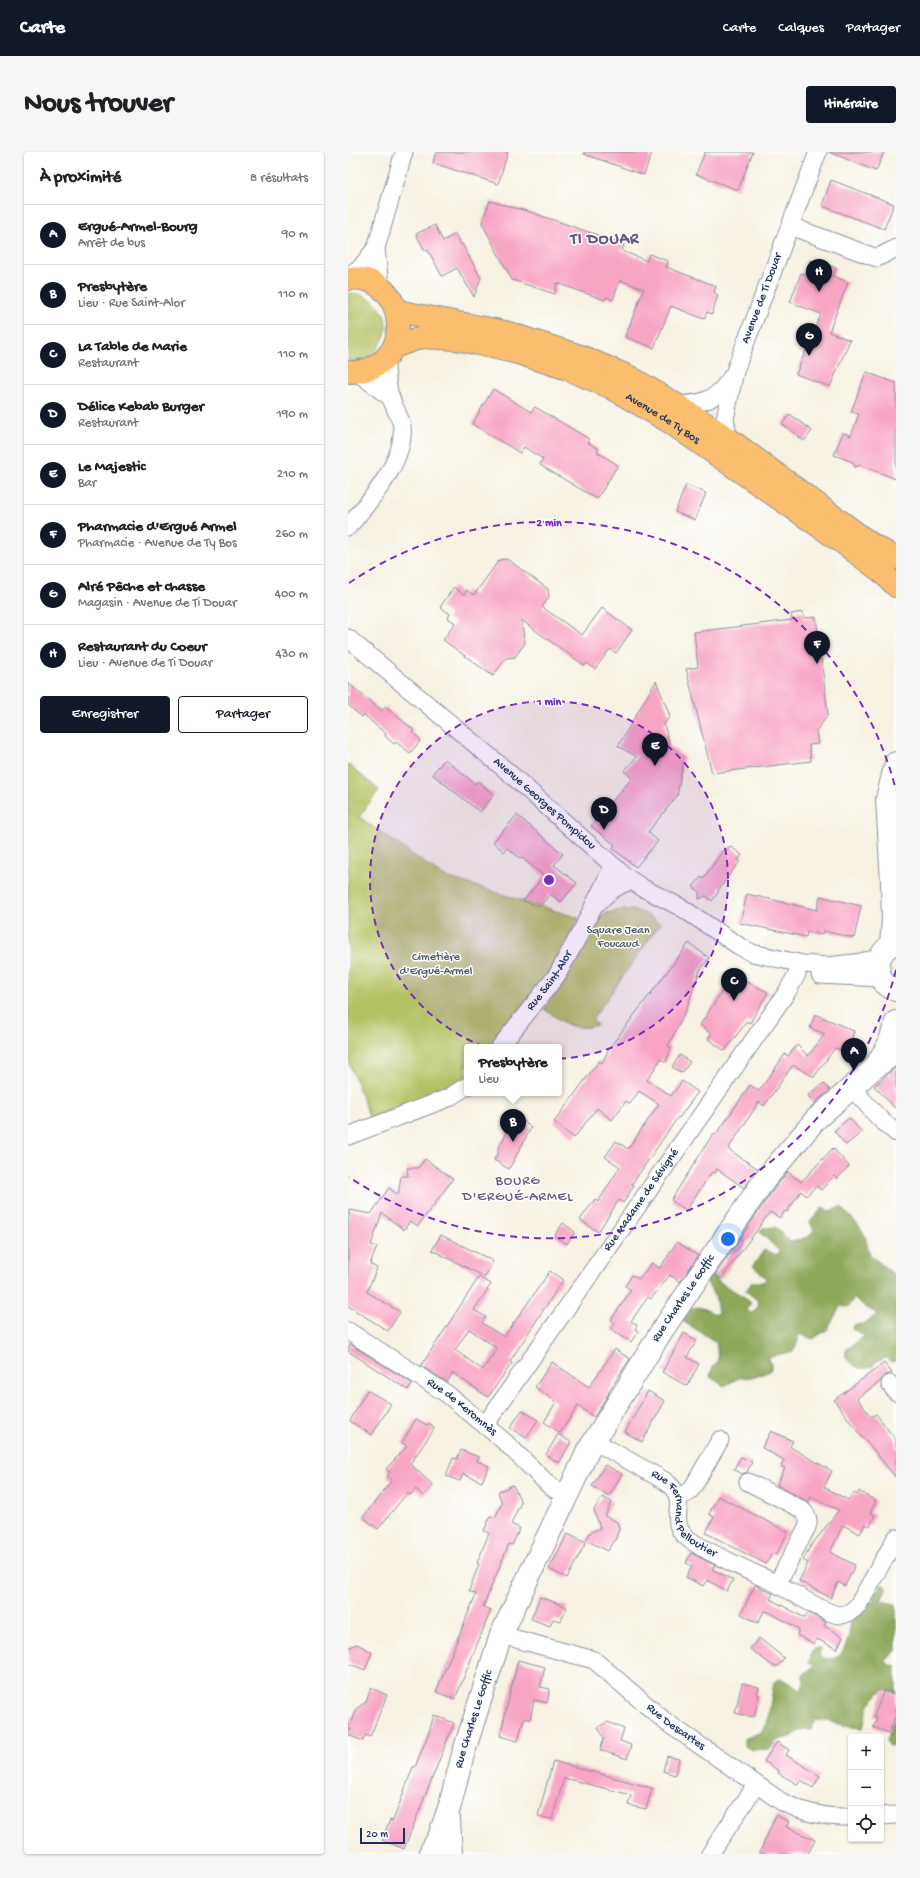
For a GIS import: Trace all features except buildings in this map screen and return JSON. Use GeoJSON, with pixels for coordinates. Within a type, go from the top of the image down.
{"type":"FeatureCollection","features":[{"type":"Feature","properties":{"kind":"main road"},"geometry":{"type":"LineString","coordinates":[[348,279],[362,280],[380,288],[390,299],[397,311],[399,330],[390,353]]}},
{"type":"Feature","properties":{"kind":"main road","name":"Avenue de Ty Bos"},"geometry":{"type":"LineString","coordinates":[[397,311],[487,328],[557,348],[630,377],[677,405],[729,439],[871,544],[896,558]]}},
{"type":"Feature","properties":{"kind":"main road","name":"Avenue de Ty Bos"},"geometry":{"type":"LineString","coordinates":[[353,372],[368,370],[390,353],[422,337],[457,339],[518,353],[565,368],[610,387],[683,431],[843,543],[887,576],[896,586]]}},
{"type":"Feature","properties":{"kind":"street"},"geometry":{"type":"LineString","coordinates":[[380,288],[376,248],[404,152]]}},
{"type":"Feature","properties":{"kind":"street","name":"Avenue de Ti Douar"},"geometry":{"type":"LineString","coordinates":[[729,439],[725,419],[735,371],[818,152]]}},
{"type":"Feature","properties":{"kind":"street"},"geometry":{"type":"LineString","coordinates":[[790,226],[877,258],[896,248]]}},
{"type":"Feature","properties":{"kind":"street"},"geometry":{"type":"LineString","coordinates":[[348,276],[361,266],[376,248]]}},
{"type":"Feature","properties":{"kind":"street"},"geometry":{"type":"LineString","coordinates":[[348,527],[375,493],[396,457],[401,439],[402,427],[400,418],[391,398],[390,353]]}},
{"type":"Feature","properties":{"kind":"street","name":"Avenue de Ti Douar"},"geometry":{"type":"LineString","coordinates":[[677,405],[701,403],[713,398],[727,384],[735,371]]}},
{"type":"Feature","properties":{"kind":"street"},"geometry":{"type":"LineString","coordinates":[[353,372],[391,398]]}},
{"type":"Feature","properties":{"kind":"street","name":"Avenue Georges Pompidou"},"geometry":{"type":"LineString","coordinates":[[348,638],[507,771],[631,881],[682,908],[772,966],[890,971]]}},
{"type":"Feature","properties":{"kind":"street"},"geometry":{"type":"LineString","coordinates":[[795,968],[813,965],[837,965],[890,971],[893,920],[886,799],[896,763]]}},
{"type":"Feature","properties":{"kind":"street","name":"Rue Saint-Alor"},"geometry":{"type":"LineString","coordinates":[[502,1044],[557,975],[613,866]]}},
{"type":"Feature","properties":{"kind":"street","name":"Rue Saint-Alor"},"geometry":{"type":"LineString","coordinates":[[591,910],[608,892],[621,883],[631,881]]}},
{"type":"Feature","properties":{"kind":"street","name":"Rue Madame de Sévigné"},"geometry":{"type":"LineString","coordinates":[[485,1425],[787,992],[795,968]]}},
{"type":"Feature","properties":{"kind":"street","name":"Rue Charles Le Goffic"},"geometry":{"type":"LineString","coordinates":[[874,1068],[889,1044],[896,1022]]}},
{"type":"Feature","properties":{"kind":"street","name":"Rue Charles Le Goffic"},"geometry":{"type":"LineString","coordinates":[[439,1853],[439,1837],[450,1805],[463,1754],[502,1635],[562,1494],[663,1329],[763,1182],[802,1133],[851,1087],[896,1052]]}},
{"type":"Feature","properties":{"kind":"street"},"geometry":{"type":"LineString","coordinates":[[851,1087],[879,1118],[896,1133]]}},
{"type":"Feature","properties":{"kind":"street"},"geometry":{"type":"LineString","coordinates":[[348,1136],[450,1097],[464,1088]]}},
{"type":"Feature","properties":{"kind":"street","name":"Rue de Keromnès"},"geometry":{"type":"LineString","coordinates":[[348,1331],[432,1383],[485,1425],[562,1494]]}},
{"type":"Feature","properties":{"kind":"street"},"geometry":{"type":"LineString","coordinates":[[678,1497],[688,1493],[694,1487],[720,1440]]}},
{"type":"Feature","properties":{"kind":"street","name":"Rue Fernand Pelloutier"},"geometry":{"type":"LineString","coordinates":[[591,1446],[665,1481],[675,1489],[678,1497],[679,1525],[684,1536],[710,1551],[834,1614],[839,1615],[850,1612],[863,1597],[896,1538]]}},
{"type":"Feature","properties":{"kind":"street"},"geometry":{"type":"LineString","coordinates":[[748,1482],[801,1509],[808,1518],[807,1527],[777,1584]]}},
{"type":"Feature","properties":{"kind":"street","name":"Rue Descartes"},"geometry":{"type":"LineString","coordinates":[[502,1635],[594,1660],[666,1722],[782,1802],[799,1810],[822,1816],[848,1817]]}},
{"type":"Feature","properties":{"kind":"street"},"geometry":{"type":"LineString","coordinates":[[710,1854],[756,1785]]}},
{"type":"Feature","properties":{"kind":"street"},"geometry":{"type":"LineString","coordinates":[[884,1816],[896,1815]]}},
{"type":"Feature","properties":{"kind":"green space"},"geometry":{"type":"Polygon","coordinates":[[[348,293],[358,294],[374,302],[384,316],[386,325],[385,334],[381,343],[373,354],[364,359],[348,361],[348,293]]]}},
{"type":"Feature","properties":{"kind":"green space","name":"Cimetière d'Ergué-Armel"},"geometry":{"type":"Polygon","coordinates":[[[348,764],[379,790],[359,817],[443,876],[579,918],[550,972],[492,1044],[464,1044],[464,1077],[422,1098],[370,1119],[348,1059],[348,764]]]}},
{"type":"Feature","properties":{"kind":"green space","name":"Square Jean Foucaud"},"geometry":{"type":"Polygon","coordinates":[[[622,910],[642,912],[660,924],[592,1020],[598,1025],[589,1027],[575,1027],[569,1025],[544,1009],[571,970],[599,917],[603,914],[622,910]]]}},
{"type":"Feature","properties":{"kind":"green space"},"geometry":{"type":"Polygon","coordinates":[[[823,1207],[829,1211],[841,1207],[859,1226],[865,1236],[870,1255],[896,1276],[896,1360],[892,1362],[886,1358],[875,1362],[873,1366],[865,1369],[858,1368],[846,1357],[846,1350],[865,1336],[852,1329],[854,1325],[863,1324],[878,1314],[854,1298],[848,1307],[841,1305],[828,1329],[813,1339],[798,1334],[798,1342],[793,1351],[773,1356],[768,1359],[772,1364],[770,1371],[755,1377],[739,1378],[724,1386],[710,1377],[712,1369],[718,1360],[716,1342],[681,1320],[688,1311],[697,1307],[718,1314],[716,1299],[706,1281],[712,1274],[721,1283],[746,1298],[751,1303],[746,1309],[750,1313],[754,1312],[759,1305],[757,1300],[746,1291],[752,1282],[764,1282],[766,1278],[753,1266],[764,1250],[777,1255],[779,1251],[759,1231],[762,1228],[776,1227],[790,1242],[808,1237],[814,1231],[810,1222],[823,1207]]]}},
{"type":"Feature","properties":{"kind":"green space"},"geometry":{"type":"Polygon","coordinates":[[[881,1585],[884,1585],[887,1588],[881,1601],[896,1604],[896,1650],[885,1662],[896,1667],[896,1693],[884,1689],[869,1704],[863,1728],[815,1720],[811,1730],[799,1730],[793,1736],[776,1741],[770,1749],[753,1750],[744,1746],[744,1739],[761,1732],[767,1724],[774,1682],[781,1678],[801,1691],[804,1683],[803,1675],[815,1665],[809,1662],[814,1648],[820,1648],[819,1656],[828,1659],[834,1658],[840,1654],[847,1641],[851,1618],[866,1603],[875,1601],[872,1596],[881,1585]]]}},
{"type":"Feature","properties":{"kind":"green space"},"geometry":{"type":"Polygon","coordinates":[[[896,1716],[896,1745],[889,1746],[887,1740],[896,1716]]]}},
{"type":"Feature","properties":{"kind":"place","name":"Restaurant du Coeur"},"geometry":{"type":"Point","coordinates":[819,292]}},
{"type":"Feature","properties":{"kind":"place","name":"Alré Pêche et chasse"},"geometry":{"type":"Point","coordinates":[809,356]}},
{"type":"Feature","properties":{"kind":"place","name":"Pharmacie d'Ergué Armel"},"geometry":{"type":"Point","coordinates":[817,664]}},
{"type":"Feature","properties":{"kind":"place","name":"Le Majestic"},"geometry":{"type":"Point","coordinates":[655,766]}},
{"type":"Feature","properties":{"kind":"place","name":"Délice Kebab Burger"},"geometry":{"type":"Point","coordinates":[604,830]}},
{"type":"Feature","properties":{"kind":"place","name":"La Table de Marie"},"geometry":{"type":"Point","coordinates":[734,1001]}},
{"type":"Feature","properties":{"kind":"place","name":"Ergué-Armel-Bourg"},"geometry":{"type":"Point","coordinates":[854,1071]}},
{"type":"Feature","properties":{"kind":"place","name":"Presbytère"},"geometry":{"type":"Point","coordinates":[513,1142]}},
{"type":"Feature","properties":{"kind":"district","name":"TI DOUAR"},"geometry":{"type":"Point","coordinates":[605,240]}},
{"type":"Feature","properties":{"kind":"district","name":"BOURG D'ERGUÉ-ARMEL"},"geometry":{"type":"Point","coordinates":[518,1190]}}]}
